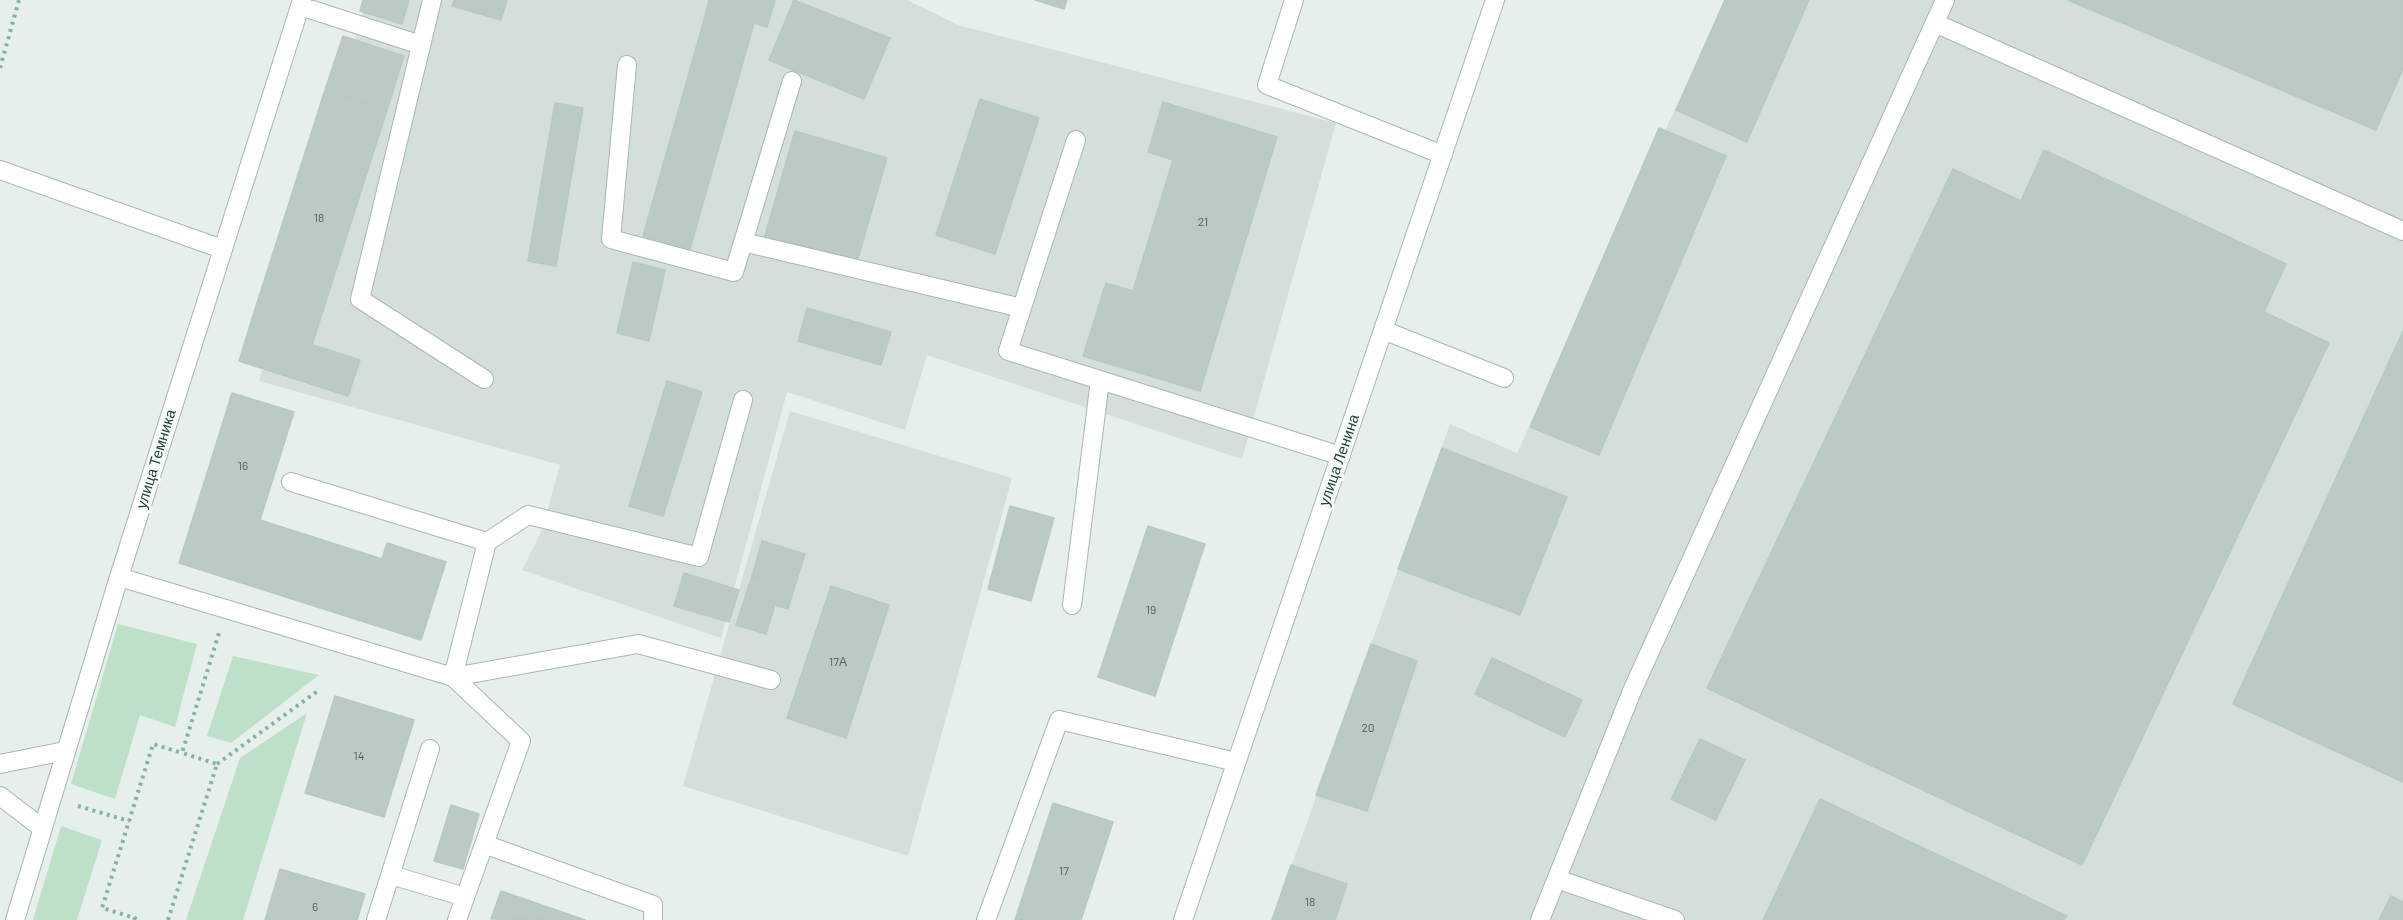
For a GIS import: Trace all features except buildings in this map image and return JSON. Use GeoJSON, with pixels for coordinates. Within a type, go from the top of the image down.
{"type":"FeatureCollection","features":[{"type":"Feature","properties":{"kind":"street"},"geometry":{"type":"LineString","coordinates":[[432,0],[360,299],[484,379]]}},
{"type":"Feature","properties":{"kind":"street"},"geometry":{"type":"LineString","coordinates":[[1294,0],[1267,85],[1443,155]]}},
{"type":"Feature","properties":{"kind":"street","name":"улица Ленина"},"geometry":{"type":"LineString","coordinates":[[1183,920],[1495,0]]}},
{"type":"Feature","properties":{"kind":"street"},"geometry":{"type":"LineString","coordinates":[[1540,920],[1632,691],[1945,0]]}},
{"type":"Feature","properties":{"kind":"street"},"geometry":{"type":"LineString","coordinates":[[301,3],[420,45]]}},
{"type":"Feature","properties":{"kind":"street","name":"улица Темника"},"geometry":{"type":"LineString","coordinates":[[15,920],[119,577],[301,3]]}},
{"type":"Feature","properties":{"kind":"street"},"geometry":{"type":"LineString","coordinates":[[1935,23],[2403,231]]}},
{"type":"Feature","properties":{"kind":"street"},"geometry":{"type":"LineString","coordinates":[[627,65],[611,238],[734,272],[792,81]]}},
{"type":"Feature","properties":{"kind":"street"},"geometry":{"type":"LineString","coordinates":[[1076,140],[1008,351],[1341,456]]}},
{"type":"Feature","properties":{"kind":"street"},"geometry":{"type":"LineString","coordinates":[[0,170],[222,249]]}},
{"type":"Feature","properties":{"kind":"street"},"geometry":{"type":"LineString","coordinates":[[743,242],[1022,308]]}},
{"type":"Feature","properties":{"kind":"street"},"geometry":{"type":"LineString","coordinates":[[1383,330],[1504,378]]}},
{"type":"Feature","properties":{"kind":"street"},"geometry":{"type":"LineString","coordinates":[[1072,605],[1100,381]]}},
{"type":"Feature","properties":{"kind":"street"},"geometry":{"type":"LineString","coordinates":[[453,677],[487,542],[528,515],[699,557],[743,400]]}},
{"type":"Feature","properties":{"kind":"street"},"geometry":{"type":"LineString","coordinates":[[291,482],[487,542]]}},
{"type":"Feature","properties":{"kind":"street"},"geometry":{"type":"LineString","coordinates":[[119,577],[453,677],[521,741],[457,920]]}},
{"type":"Feature","properties":{"kind":"street"},"geometry":{"type":"LineString","coordinates":[[453,677],[638,644],[771,680]]}},
{"type":"Feature","properties":{"kind":"street"},"geometry":{"type":"LineString","coordinates":[[986,920],[1059,720],[1236,762]]}},
{"type":"Feature","properties":{"kind":"street"},"geometry":{"type":"LineString","coordinates":[[376,920],[430,749]]}},
{"type":"Feature","properties":{"kind":"street"},"geometry":{"type":"LineString","coordinates":[[0,765],[65,752]]}},
{"type":"Feature","properties":{"kind":"street"},"geometry":{"type":"LineString","coordinates":[[0,796],[42,828]]}},
{"type":"Feature","properties":{"kind":"street"},"geometry":{"type":"LineString","coordinates":[[484,844],[653,905],[653,920]]}},
{"type":"Feature","properties":{"kind":"street"},"geometry":{"type":"LineString","coordinates":[[390,875],[465,897]]}},
{"type":"Feature","properties":{"kind":"street"},"geometry":{"type":"LineString","coordinates":[[1557,879],[1675,920]]}},
{"type":"Feature","properties":{"kind":"path"},"geometry":{"type":"LineString","coordinates":[[0,68],[19,0]]}},
{"type":"Feature","properties":{"kind":"path"},"geometry":{"type":"LineString","coordinates":[[182,753],[227,609]]}},
{"type":"Feature","properties":{"kind":"path"},"geometry":{"type":"LineString","coordinates":[[168,920],[217,764],[319,690]]}},
{"type":"Feature","properties":{"kind":"path"},"geometry":{"type":"LineString","coordinates":[[142,920],[102,908],[153,744],[217,764]]}},
{"type":"Feature","properties":{"kind":"path"},"geometry":{"type":"LineString","coordinates":[[51,797],[129,821]]}},
{"type":"Feature","properties":{"kind":"shaded area"},"geometry":{"type":"Polygon","coordinates":[[[366,0],[907,0],[958,25],[1336,123],[1242,459],[927,355],[905,430],[787,392],[721,638],[522,570],[542,530],[560,465],[259,381],[366,0]]]}},
{"type":"Feature","properties":{"kind":"shaded area"},"geometry":{"type":"Polygon","coordinates":[[[1725,0],[2403,0],[2403,920],[1272,920],[1450,424],[1517,453],[1725,0]]]}},
{"type":"Feature","properties":{"kind":"shaded area"},"geometry":{"type":"Polygon","coordinates":[[[790,411],[1012,478],[908,856],[683,786],[790,411]]]}},
{"type":"Feature","properties":{"kind":"green space"},"geometry":{"type":"Polygon","coordinates":[[[118,624],[197,644],[175,727],[140,715],[115,799],[71,784],[118,624]]]}},
{"type":"Feature","properties":{"kind":"green space"},"geometry":{"type":"Polygon","coordinates":[[[233,656],[319,675],[231,743],[207,736],[233,656]]]}},
{"type":"Feature","properties":{"kind":"green space"},"geometry":{"type":"Polygon","coordinates":[[[307,713],[243,920],[186,920],[240,758],[307,713]]]}},
{"type":"Feature","properties":{"kind":"green space"},"geometry":{"type":"Polygon","coordinates":[[[61,826],[102,840],[77,920],[33,920],[61,826]]]}}]}
